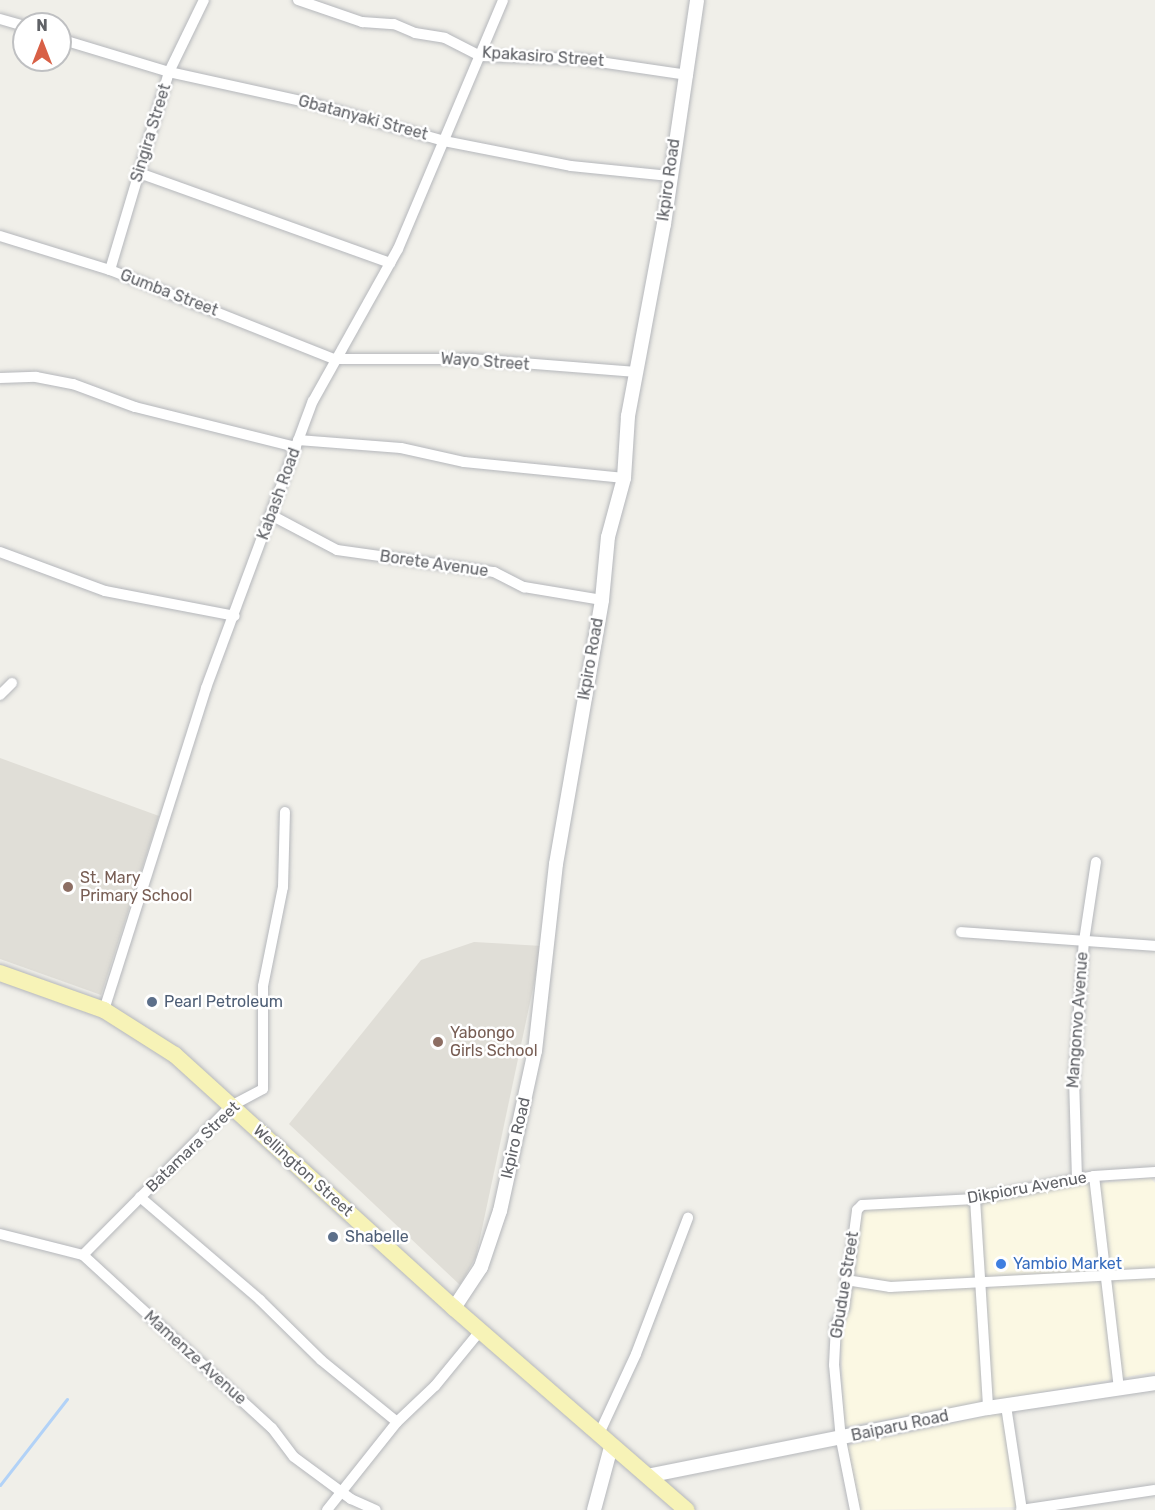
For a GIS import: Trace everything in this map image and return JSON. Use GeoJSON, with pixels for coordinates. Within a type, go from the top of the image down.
{"type":"FeatureCollection","features":[{"type":"Feature","properties":{"kind":"main road","name":"Wellington Street"},"geometry":{"type":"LineString","coordinates":[[1,976],[104,1010],[175,1055],[454,1308],[598,1436],[686,1510]]}},
{"type":"Feature","properties":{"kind":"street","name":"Singira Street"},"geometry":{"type":"LineString","coordinates":[[110,270],[170,72],[204,0]]}},
{"type":"Feature","properties":{"kind":"street","name":"Kpakasiro Street"},"geometry":{"type":"LineString","coordinates":[[298,0],[362,22],[394,24],[415,33],[446,38],[480,56],[579,58],[688,75]]}},
{"type":"Feature","properties":{"kind":"street","name":"Kabash Road"},"geometry":{"type":"LineString","coordinates":[[104,1010],[206,688],[235,616],[297,443],[334,359],[390,263],[504,0]]}},
{"type":"Feature","properties":{"kind":"street","name":"Ikpiro Road"},"geometry":{"type":"LineString","coordinates":[[454,1308],[481,1267],[496,1222],[536,1051],[556,864],[602,600],[608,537],[624,478],[636,372],[688,75],[697,0]]}},
{"type":"Feature","properties":{"kind":"street","name":"Gbatanyaki Street"},"geometry":{"type":"LineString","coordinates":[[72,43],[170,72],[310,103],[444,141],[571,166],[669,176]]}},
{"type":"Feature","properties":{"kind":"street"},"geometry":{"type":"LineString","coordinates":[[139,173],[390,263]]}},
{"type":"Feature","properties":{"kind":"street","name":"Gumba Street"},"geometry":{"type":"LineString","coordinates":[[0,236],[110,270],[334,359]]}},
{"type":"Feature","properties":{"kind":"street","name":"Wayo Street"},"geometry":{"type":"LineString","coordinates":[[334,359],[471,359],[636,372]]}},
{"type":"Feature","properties":{"kind":"street"},"geometry":{"type":"LineString","coordinates":[[0,378],[36,377],[73,384],[135,407],[297,443],[401,448],[464,462],[624,478]]}},
{"type":"Feature","properties":{"kind":"street","name":"Borete Avenue"},"geometry":{"type":"LineString","coordinates":[[271,515],[337,550],[494,572],[524,587],[602,600]]}},
{"type":"Feature","properties":{"kind":"street"},"geometry":{"type":"LineString","coordinates":[[0,552],[105,591],[235,616]]}},
{"type":"Feature","properties":{"kind":"street"},"geometry":{"type":"LineString","coordinates":[[0,695],[12,683]]}},
{"type":"Feature","properties":{"kind":"street","name":"Batamara Street"},"geometry":{"type":"LineString","coordinates":[[83,1255],[231,1106],[263,1089],[263,986],[283,887],[285,812]]}},
{"type":"Feature","properties":{"kind":"street","name":"Mangonvo Avenue"},"geometry":{"type":"LineString","coordinates":[[1077,1179],[1074,1079],[1084,941],[1096,862]]}},
{"type":"Feature","properties":{"kind":"street"},"geometry":{"type":"LineString","coordinates":[[961,932],[1155,946]]}},
{"type":"Feature","properties":{"kind":"street","name":"Dikpioru Avenue"},"geometry":{"type":"LineString","coordinates":[[862,1205],[975,1199],[1094,1176],[1155,1172]]}},
{"type":"Feature","properties":{"kind":"street"},"geometry":{"type":"LineString","coordinates":[[1094,1176],[1119,1388]]}},
{"type":"Feature","properties":{"kind":"street"},"geometry":{"type":"LineString","coordinates":[[140,1197],[260,1300],[321,1360],[397,1422]]}},
{"type":"Feature","properties":{"kind":"street"},"geometry":{"type":"LineString","coordinates":[[975,1199],[988,1408]]}},
{"type":"Feature","properties":{"kind":"street","name":"Gbudue Street"},"geometry":{"type":"LineString","coordinates":[[855,1510],[841,1440],[835,1355],[836,1325],[844,1308],[856,1210],[862,1205]]}},
{"type":"Feature","properties":{"kind":"street"},"geometry":{"type":"LineString","coordinates":[[598,1436],[636,1354],[688,1218]]}},
{"type":"Feature","properties":{"kind":"street","name":"Mamenze Avenue"},"geometry":{"type":"LineString","coordinates":[[0,1234],[83,1255],[272,1428],[294,1456],[341,1491],[376,1510]]}},
{"type":"Feature","properties":{"kind":"street"},"geometry":{"type":"LineString","coordinates":[[846,1280],[890,1287],[1107,1278],[1155,1273]]}},
{"type":"Feature","properties":{"kind":"street"},"geometry":{"type":"LineString","coordinates":[[327,1510],[397,1422],[435,1386],[480,1331]]}},
{"type":"Feature","properties":{"kind":"street","name":"Baiparu Road"},"geometry":{"type":"LineString","coordinates":[[647,1476],[841,1440],[988,1408],[1155,1383]]}},
{"type":"Feature","properties":{"kind":"street"},"geometry":{"type":"LineString","coordinates":[[1006,1406],[1022,1510],[1155,1490]]}},
{"type":"Feature","properties":{"kind":"street"},"geometry":{"type":"LineString","coordinates":[[594,1510],[611,1447]]}},
{"type":"Feature","properties":{"kind":"shaded area","name":"St. Mary Primary School"},"geometry":{"type":"Polygon","coordinates":[[[0,758],[159,816],[101,995],[0,959],[0,758]]]}},
{"type":"Feature","properties":{"kind":"shaded area","name":"Yabongo Girls School"},"geometry":{"type":"Polygon","coordinates":[[[474,942],[542,946],[476,1257],[460,1285],[289,1124],[421,960],[474,942]]]}},
{"type":"Feature","properties":{"kind":"shaded area","name":"Yambio Market"},"geometry":{"type":"Polygon","coordinates":[[[1150,1178],[1155,1183],[1155,1372],[844,1427],[840,1320],[852,1208],[1150,1178]]]}},
{"type":"Feature","properties":{"kind":"shaded area"},"geometry":{"type":"Polygon","coordinates":[[[1005,1412],[1020,1507],[860,1510],[845,1446],[1005,1412]]]}},
{"type":"Feature","properties":{"kind":"waterway"},"geometry":{"type":"LineString","coordinates":[[0,1485],[67,1399]]}},
{"type":"Feature","properties":{"kind":"place","name":"St. Mary Primary School"},"geometry":{"type":"Point","coordinates":[68,887]}},
{"type":"Feature","properties":{"kind":"place","name":"Pearl Petroleum"},"geometry":{"type":"Point","coordinates":[152,1002]}},
{"type":"Feature","properties":{"kind":"place","name":"Yabongo Girls School"},"geometry":{"type":"Point","coordinates":[438,1042]}},
{"type":"Feature","properties":{"kind":"place","name":"Shabelle"},"geometry":{"type":"Point","coordinates":[333,1237]}},
{"type":"Feature","properties":{"kind":"place","name":"Yambio Market"},"geometry":{"type":"Point","coordinates":[1001,1264]}}]}
